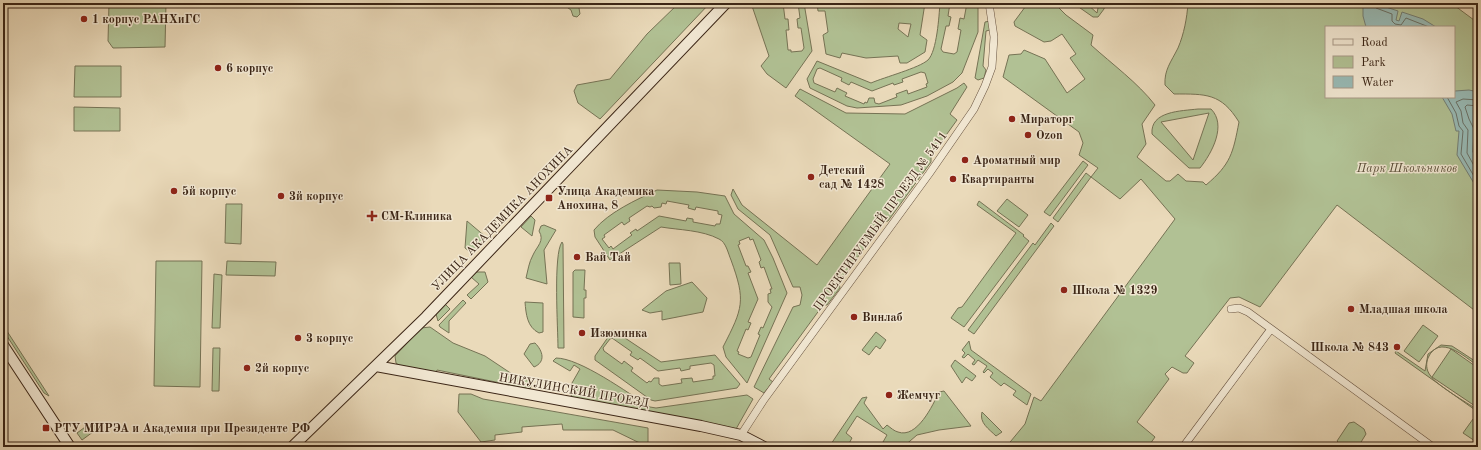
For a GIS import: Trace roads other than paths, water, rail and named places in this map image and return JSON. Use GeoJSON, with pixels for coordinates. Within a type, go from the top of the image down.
{"type":"FeatureCollection","features":[{"type":"Feature","properties":{"kind":"street","name":"УЛИЦА АКАДЕМИКА АНОХИНА"},"geometry":{"type":"LineString","coordinates":[[292,447],[376,366],[726,3]]}},
{"type":"Feature","properties":{"kind":"street","name":"ПРОЕКТИРУЕМЫЙ ПРОЕЗД № 5411"},"geometry":{"type":"LineString","coordinates":[[741,435],[763,401],[926,178],[974,109],[992,67],[994,37],[989,3]]}},
{"type":"Feature","properties":{"kind":"street"},"geometry":{"type":"LineString","coordinates":[[1231,309],[1236,307],[1245,310],[1433,447]]}},
{"type":"Feature","properties":{"kind":"street"},"geometry":{"type":"LineString","coordinates":[[1183,447],[1271,329]]}},
{"type":"Feature","properties":{"kind":"street"},"geometry":{"type":"LineString","coordinates":[[3,345],[70,447]]}},
{"type":"Feature","properties":{"kind":"street","name":"НИКУЛИНСКИЙ ПРОЕЗД"},"geometry":{"type":"LineString","coordinates":[[376,366],[701,426],[741,435],[764,447]]}},
{"type":"Feature","properties":{"kind":"water"},"geometry":{"type":"Polygon","coordinates":[[[1363,3],[1374,3],[1398,11],[1396,20],[1399,21],[1402,12],[1423,19],[1434,26],[1366,26],[1363,16],[1363,3]]]}},
{"type":"Feature","properties":{"kind":"water"},"geometry":{"type":"Polygon","coordinates":[[[1469,90],[1478,92],[1478,190],[1457,155],[1459,131],[1456,131],[1452,114],[1443,98],[1455,98],[1455,91],[1469,90]]]}},
{"type":"Feature","properties":{"kind":"place","name":"1 корпус РАНХиГС"},"geometry":{"type":"Point","coordinates":[84,19]}},
{"type":"Feature","properties":{"kind":"place","name":"6 корпус"},"geometry":{"type":"Point","coordinates":[218,68]}},
{"type":"Feature","properties":{"kind":"place","name":"Мираторг"},"geometry":{"type":"Point","coordinates":[1012,119]}},
{"type":"Feature","properties":{"kind":"place","name":"Ozon"},"geometry":{"type":"Point","coordinates":[1028,135]}},
{"type":"Feature","properties":{"kind":"place","name":"Ароматный мир"},"geometry":{"type":"Point","coordinates":[965,160]}},
{"type":"Feature","properties":{"kind":"place","name":"Детский сад № 1428"},"geometry":{"type":"Point","coordinates":[811,177]}},
{"type":"Feature","properties":{"kind":"place","name":"Квартиранты"},"geometry":{"type":"Point","coordinates":[953,179]}},
{"type":"Feature","properties":{"kind":"place","name":"5й корпус"},"geometry":{"type":"Point","coordinates":[174,191]}},
{"type":"Feature","properties":{"kind":"place","name":"3й корпус"},"geometry":{"type":"Point","coordinates":[281,196]}},
{"type":"Feature","properties":{"kind":"place","name":"Улица Академика Анохина, 8"},"geometry":{"type":"Point","coordinates":[549,198]}},
{"type":"Feature","properties":{"kind":"place","name":"СМ-Клиника"},"geometry":{"type":"Point","coordinates":[372,216]}},
{"type":"Feature","properties":{"kind":"place","name":"Вай Тай"},"geometry":{"type":"Point","coordinates":[577,257]}},
{"type":"Feature","properties":{"kind":"place","name":"Школа № 1329"},"geometry":{"type":"Point","coordinates":[1064,290]}},
{"type":"Feature","properties":{"kind":"place","name":"Младшая школа"},"geometry":{"type":"Point","coordinates":[1351,309]}},
{"type":"Feature","properties":{"kind":"place","name":"Винлаб"},"geometry":{"type":"Point","coordinates":[854,317]}},
{"type":"Feature","properties":{"kind":"place","name":"Изюминка"},"geometry":{"type":"Point","coordinates":[582,333]}},
{"type":"Feature","properties":{"kind":"place","name":"3 корпус"},"geometry":{"type":"Point","coordinates":[298,338]}},
{"type":"Feature","properties":{"kind":"place","name":"Школа № 843"},"geometry":{"type":"Point","coordinates":[1397,347]}},
{"type":"Feature","properties":{"kind":"place","name":"2й корпус"},"geometry":{"type":"Point","coordinates":[247,368]}},
{"type":"Feature","properties":{"kind":"place","name":"Жемчуг"},"geometry":{"type":"Point","coordinates":[889,395]}},
{"type":"Feature","properties":{"kind":"place","name":"РТУ МИРЭА и Академия при Президенте РФ"},"geometry":{"type":"Point","coordinates":[46,428]}},
{"type":"Feature","properties":{"kind":"park label","name":"Парк Школьников"},"geometry":{"type":"Point","coordinates":[1407,168]}}]}
